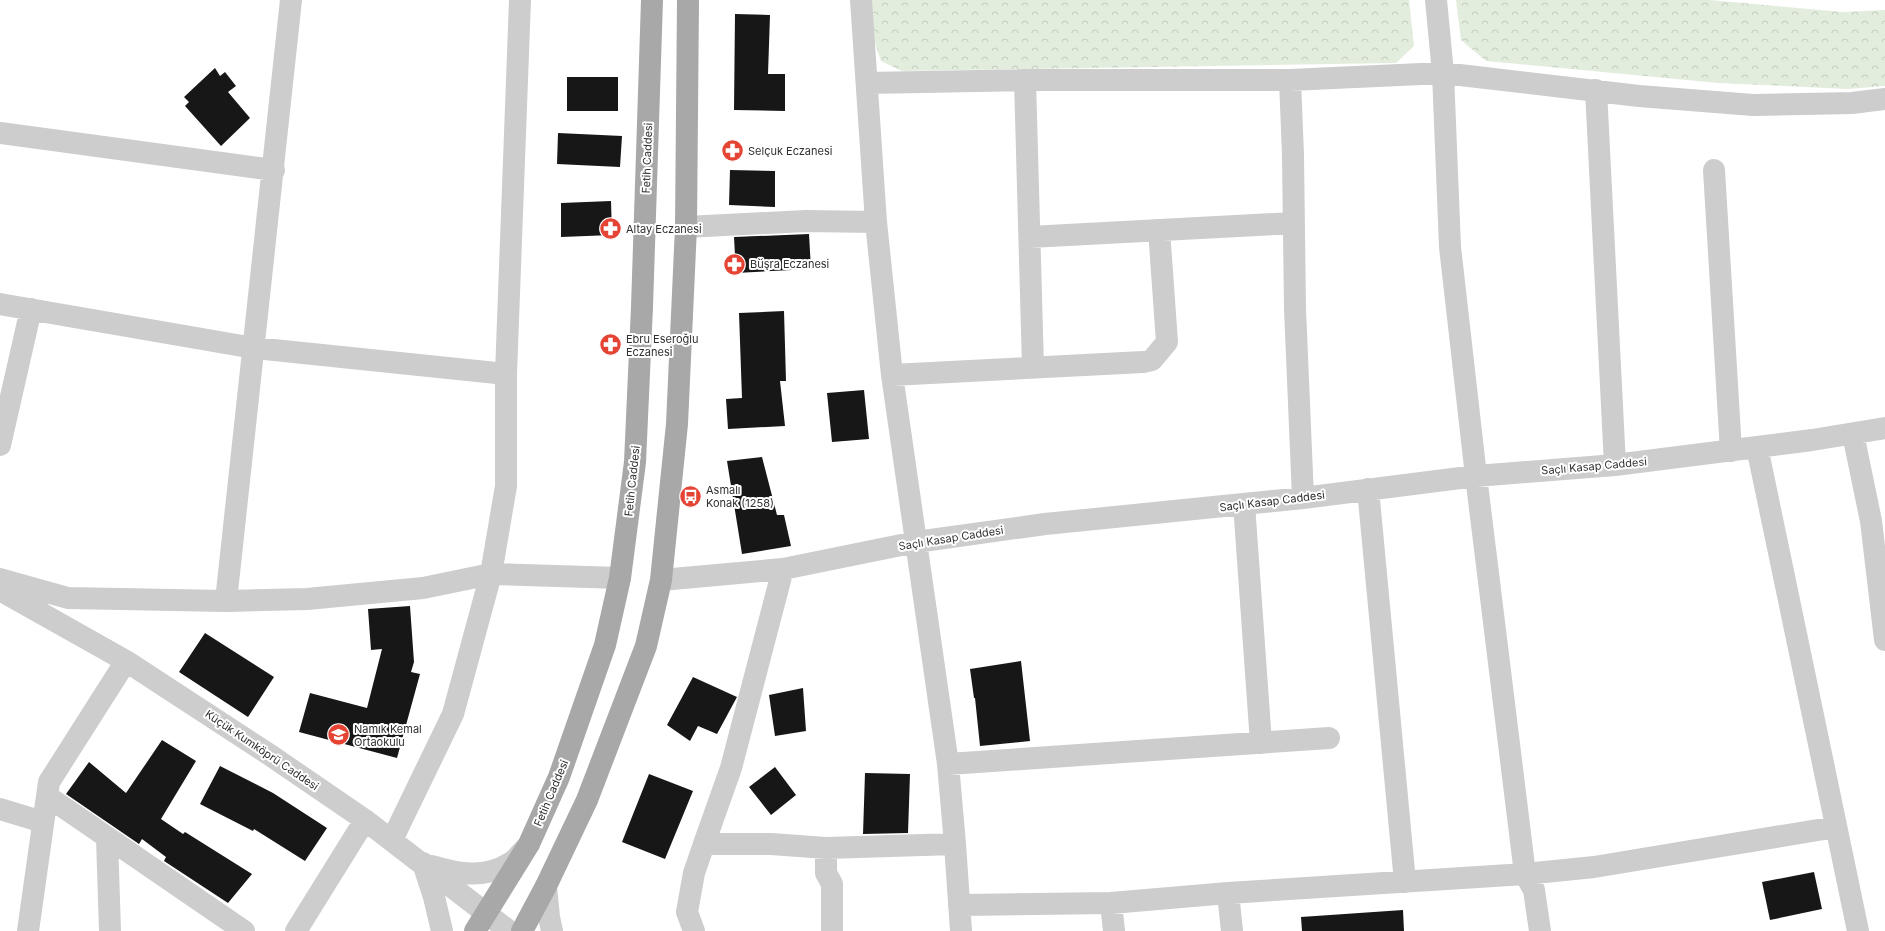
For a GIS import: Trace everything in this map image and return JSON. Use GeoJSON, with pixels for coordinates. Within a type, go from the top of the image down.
{"type":"FeatureCollection","features":[{"type":"Feature","properties":{"kind":"main road","name":"Fetih Caddesi"},"geometry":{"type":"LineString","coordinates":[[481,922],[529,844],[559,778],[605,645],[620,578],[635,462],[652,0]]}},
{"type":"Feature","properties":{"kind":"main road"},"geometry":{"type":"LineString","coordinates":[[522,931],[546,886],[587,800],[646,646],[661,580],[677,424],[686,227],[688,0]]}},
{"type":"Feature","properties":{"kind":"street"},"geometry":{"type":"LineString","coordinates":[[226,601],[274,170],[291,0]]}},
{"type":"Feature","properties":{"kind":"street"},"geometry":{"type":"LineString","coordinates":[[392,840],[453,714],[490,574],[506,486],[506,374],[520,0]]}},
{"type":"Feature","properties":{"kind":"street"},"geometry":{"type":"LineString","coordinates":[[861,0],[876,222],[892,375],[948,764],[956,844],[961,931]]}},
{"type":"Feature","properties":{"kind":"street"},"geometry":{"type":"LineString","coordinates":[[1436,0],[1443,73],[1450,247],[1476,476],[1525,874],[1534,890],[1540,931]]}},
{"type":"Feature","properties":{"kind":"street"},"geometry":{"type":"LineString","coordinates":[[867,83],[1025,80],[1290,80],[1443,73],[1639,96],[1753,105],[1852,104],[1885,100]]}},
{"type":"Feature","properties":{"kind":"street"},"geometry":{"type":"LineString","coordinates":[[1025,80],[1033,367]]}},
{"type":"Feature","properties":{"kind":"street"},"geometry":{"type":"LineString","coordinates":[[1290,80],[1293,156],[1294,309],[1303,498]]}},
{"type":"Feature","properties":{"kind":"street"},"geometry":{"type":"LineString","coordinates":[[1596,90],[1615,465]]}},
{"type":"Feature","properties":{"kind":"street"},"geometry":{"type":"LineString","coordinates":[[0,133],[274,170]]}},
{"type":"Feature","properties":{"kind":"street"},"geometry":{"type":"LineString","coordinates":[[1714,170],[1731,451]]}},
{"type":"Feature","properties":{"kind":"street"},"geometry":{"type":"LineString","coordinates":[[686,227],[806,221],[876,222]]}},
{"type":"Feature","properties":{"kind":"street"},"geometry":{"type":"LineString","coordinates":[[1030,237],[1293,224]]}},
{"type":"Feature","properties":{"kind":"street"},"geometry":{"type":"LineString","coordinates":[[892,375],[1144,362],[1152,360],[1167,342],[1159,230]]}},
{"type":"Feature","properties":{"kind":"street"},"geometry":{"type":"LineString","coordinates":[[0,304],[254,348],[506,374]]}},
{"type":"Feature","properties":{"kind":"street"},"geometry":{"type":"LineString","coordinates":[[0,445],[31,309]]}},
{"type":"Feature","properties":{"kind":"street","name":"Saçlı Kasap Caddesi"},"geometry":{"type":"LineString","coordinates":[[661,580],[783,569],[916,542],[1045,524],[1303,498],[1476,476],[1615,465],[1731,451],[1853,434],[1885,428]]}},
{"type":"Feature","properties":{"kind":"street"},"geometry":{"type":"LineString","coordinates":[[1853,434],[1871,522],[1885,640]]}},
{"type":"Feature","properties":{"kind":"street"},"geometry":{"type":"LineString","coordinates":[[1757,447],[1858,931]]}},
{"type":"Feature","properties":{"kind":"street"},"geometry":{"type":"LineString","coordinates":[[1368,489],[1405,882]]}},
{"type":"Feature","properties":{"kind":"street"},"geometry":{"type":"LineString","coordinates":[[1244,504],[1261,744]]}},
{"type":"Feature","properties":{"kind":"street"},"geometry":{"type":"LineString","coordinates":[[694,931],[687,912],[694,873],[731,768],[783,569]]}},
{"type":"Feature","properties":{"kind":"street"},"geometry":{"type":"LineString","coordinates":[[0,579],[68,598],[226,601],[307,599],[415,589],[490,574],[620,578]]}},
{"type":"Feature","properties":{"kind":"street","name":"Küçük Kumköprü Caddesi"},"geometry":{"type":"LineString","coordinates":[[0,590],[126,661],[270,755],[365,820],[423,863],[481,922],[509,931]]}},
{"type":"Feature","properties":{"kind":"street"},"geometry":{"type":"LineString","coordinates":[[28,931],[49,782],[126,661]]}},
{"type":"Feature","properties":{"kind":"street"},"geometry":{"type":"LineString","coordinates":[[948,764],[1261,744],[1329,738]]}},
{"type":"Feature","properties":{"kind":"street"},"geometry":{"type":"LineString","coordinates":[[47,796],[244,931]]}},
{"type":"Feature","properties":{"kind":"street"},"geometry":{"type":"LineString","coordinates":[[0,809],[43,822]]}},
{"type":"Feature","properties":{"kind":"street"},"geometry":{"type":"LineString","coordinates":[[296,931],[365,820]]}},
{"type":"Feature","properties":{"kind":"street"},"geometry":{"type":"LineString","coordinates":[[960,905],[1111,903],[1228,893],[1525,874],[1594,867],[1836,827]]}},
{"type":"Feature","properties":{"kind":"street"},"geometry":{"type":"LineString","coordinates":[[107,838],[110,931]]}},
{"type":"Feature","properties":{"kind":"street"},"geometry":{"type":"LineString","coordinates":[[423,863],[458,874],[484,874],[510,863],[529,844]]}},
{"type":"Feature","properties":{"kind":"street"},"geometry":{"type":"LineString","coordinates":[[704,844],[771,844],[826,848],[956,844]]}},
{"type":"Feature","properties":{"kind":"street"},"geometry":{"type":"LineString","coordinates":[[826,848],[826,873],[832,884],[832,931]]}},
{"type":"Feature","properties":{"kind":"street"},"geometry":{"type":"LineString","coordinates":[[423,863],[434,897],[442,931]]}},
{"type":"Feature","properties":{"kind":"street"},"geometry":{"type":"LineString","coordinates":[[546,886],[552,931]]}},
{"type":"Feature","properties":{"kind":"street"},"geometry":{"type":"LineString","coordinates":[[1228,893],[1232,931]]}},
{"type":"Feature","properties":{"kind":"street"},"geometry":{"type":"LineString","coordinates":[[1111,903],[1114,931]]}},
{"type":"Feature","properties":{"kind":"green space"},"geometry":{"type":"Polygon","coordinates":[[[872,0],[1409,0],[1414,46],[1396,63],[902,71],[881,61],[871,31],[872,0]]]}},
{"type":"Feature","properties":{"kind":"green space"},"geometry":{"type":"Polygon","coordinates":[[[1456,0],[1710,0],[1843,12],[1885,10],[1885,86],[1848,89],[1718,83],[1486,61],[1461,40],[1456,0]]]}},
{"type":"Feature","properties":{"kind":"building"},"geometry":{"type":"Polygon","coordinates":[[[735,14],[770,15],[768,74],[785,74],[785,111],[734,110],[735,14]]]}},
{"type":"Feature","properties":{"kind":"building"},"geometry":{"type":"Polygon","coordinates":[[[215,68],[220,76],[225,72],[236,86],[228,92],[250,118],[221,146],[185,106],[189,102],[184,97],[215,68]]]}},
{"type":"Feature","properties":{"kind":"building"},"geometry":{"type":"Polygon","coordinates":[[[567,77],[618,77],[618,111],[567,111],[567,77]]]}},
{"type":"Feature","properties":{"kind":"building"},"geometry":{"type":"Polygon","coordinates":[[[558,133],[622,136],[620,167],[557,164],[558,133]]]}},
{"type":"Feature","properties":{"kind":"building"},"geometry":{"type":"Polygon","coordinates":[[[730,170],[775,171],[775,207],[729,205],[730,170]]]}},
{"type":"Feature","properties":{"kind":"building"},"geometry":{"type":"Polygon","coordinates":[[[611,201],[612,235],[561,237],[561,203],[611,201]]]}},
{"type":"Feature","properties":{"kind":"building"},"geometry":{"type":"Polygon","coordinates":[[[809,234],[811,269],[736,273],[734,237],[809,234]]]}},
{"type":"Feature","properties":{"kind":"building"},"geometry":{"type":"Polygon","coordinates":[[[784,311],[786,381],[780,381],[785,426],[728,429],[726,399],[742,398],[739,313],[784,311]]]}},
{"type":"Feature","properties":{"kind":"building"},"geometry":{"type":"Polygon","coordinates":[[[864,390],[869,439],[832,442],[827,393],[864,390]]]}},
{"type":"Feature","properties":{"kind":"building"},"geometry":{"type":"Polygon","coordinates":[[[762,457],[777,515],[784,515],[791,546],[742,554],[727,461],[762,457]]]}},
{"type":"Feature","properties":{"kind":"building"},"geometry":{"type":"Polygon","coordinates":[[[410,606],[414,662],[411,672],[420,674],[397,758],[299,732],[310,693],[367,708],[382,649],[371,650],[368,609],[410,606]]]}},
{"type":"Feature","properties":{"kind":"building"},"geometry":{"type":"Polygon","coordinates":[[[205,633],[274,677],[248,717],[179,672],[205,633]]]}},
{"type":"Feature","properties":{"kind":"building"},"geometry":{"type":"Polygon","coordinates":[[[1021,661],[1030,741],[980,746],[975,698],[970,669],[1021,661]]]}},
{"type":"Feature","properties":{"kind":"building"},"geometry":{"type":"Polygon","coordinates":[[[693,677],[737,697],[717,734],[698,726],[690,741],[667,725],[693,677]]]}},
{"type":"Feature","properties":{"kind":"building"},"geometry":{"type":"Polygon","coordinates":[[[803,688],[806,731],[775,736],[769,695],[803,688]]]}},
{"type":"Feature","properties":{"kind":"building"},"geometry":{"type":"Polygon","coordinates":[[[162,740],[196,761],[161,819],[183,834],[185,832],[252,874],[228,903],[164,861],[166,857],[142,839],[139,844],[66,794],[89,762],[126,793],[162,740]]]}},
{"type":"Feature","properties":{"kind":"building"},"geometry":{"type":"Polygon","coordinates":[[[220,766],[273,793],[327,828],[305,861],[254,829],[253,831],[200,804],[220,766]]]}},
{"type":"Feature","properties":{"kind":"building"},"geometry":{"type":"Polygon","coordinates":[[[775,767],[796,795],[771,815],[749,787],[775,767]]]}},
{"type":"Feature","properties":{"kind":"building"},"geometry":{"type":"Polygon","coordinates":[[[865,773],[910,774],[908,833],[863,834],[865,773]]]}},
{"type":"Feature","properties":{"kind":"building"},"geometry":{"type":"Polygon","coordinates":[[[649,774],[693,791],[665,859],[622,842],[649,774]]]}},
{"type":"Feature","properties":{"kind":"building"},"geometry":{"type":"Polygon","coordinates":[[[1814,872],[1822,909],[1770,920],[1762,882],[1814,872]]]}},
{"type":"Feature","properties":{"kind":"building"},"geometry":{"type":"Polygon","coordinates":[[[1403,910],[1404,931],[1302,931],[1301,917],[1403,910]]]}},
{"type":"Feature","properties":{"kind":"place","name":"Selçuk Eczanesi"},"geometry":{"type":"Point","coordinates":[733,151]}},
{"type":"Feature","properties":{"kind":"place","name":"Altay Eczanesi"},"geometry":{"type":"Point","coordinates":[610,229]}},
{"type":"Feature","properties":{"kind":"place","name":"Büşra Eczanesi"},"geometry":{"type":"Point","coordinates":[735,264]}},
{"type":"Feature","properties":{"kind":"place","name":"Ebru Eseroğlu Eczanesi"},"geometry":{"type":"Point","coordinates":[611,345]}},
{"type":"Feature","properties":{"kind":"place","name":"Asmalı Konak (1258)"},"geometry":{"type":"Point","coordinates":[690,496]}},
{"type":"Feature","properties":{"kind":"place","name":"Namık Kemal Ortaokulu"},"geometry":{"type":"Point","coordinates":[338,735]}}]}
